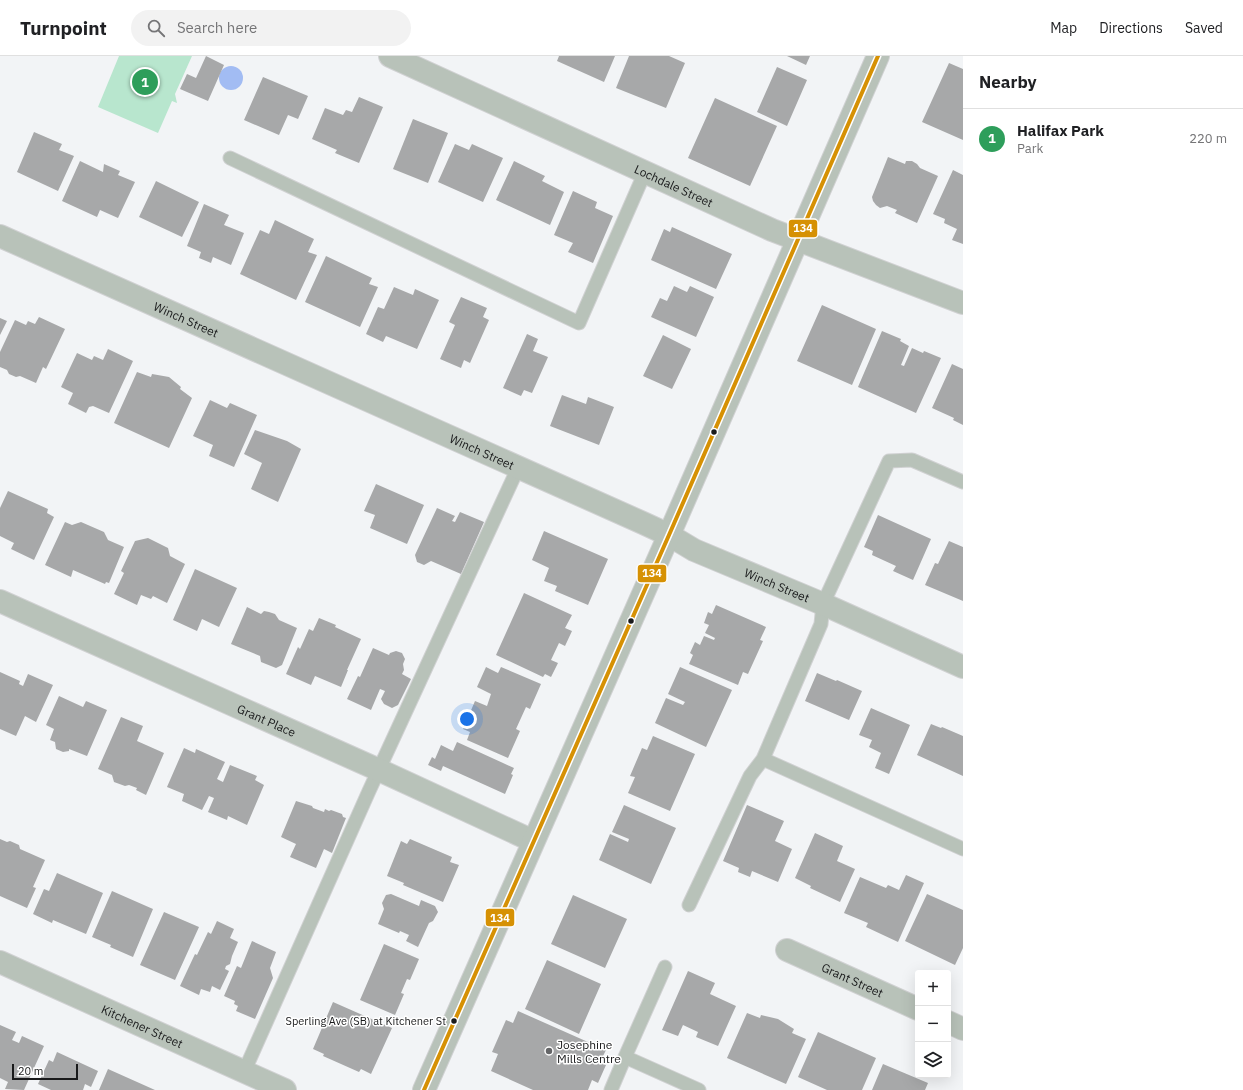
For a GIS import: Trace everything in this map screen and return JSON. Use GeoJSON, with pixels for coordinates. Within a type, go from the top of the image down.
{"type":"FeatureCollection","features":[{"type":"Feature","properties":{"kind":"street","name":"Lochdale Street"},"geometry":{"type":"LineString","coordinates":[[390,56],[767,227],[963,303]]}},
{"type":"Feature","properties":{"kind":"street"},"geometry":{"type":"LineString","coordinates":[[424,1090],[669,536],[878,56]]}},
{"type":"Feature","properties":{"kind":"street","name":"Winch Street"},"geometry":{"type":"LineString","coordinates":[[0,236],[669,536],[694,550],[823,604],[963,667]]}},
{"type":"Feature","properties":{"kind":"street","name":"Grant Place"},"geometry":{"type":"LineString","coordinates":[[0,601],[379,770],[533,841]]}},
{"type":"Feature","properties":{"kind":"street","name":"Grant Street"},"geometry":{"type":"LineString","coordinates":[[786,950],[915,1008]]}},
{"type":"Feature","properties":{"kind":"street","name":"Kitchener Street"},"geometry":{"type":"LineString","coordinates":[[0,962],[286,1090]]}},
{"type":"Feature","properties":{"kind":"street"},"geometry":{"type":"LineString","coordinates":[[951,1023],[963,1029]]}},
{"type":"Feature","properties":{"kind":"lane"},"geometry":{"type":"LineString","coordinates":[[230,158],[579,323],[645,172]]}},
{"type":"Feature","properties":{"kind":"lane"},"geometry":{"type":"LineString","coordinates":[[689,905],[750,776],[762,759],[822,624],[823,604],[889,461],[912,460],[963,482]]}},
{"type":"Feature","properties":{"kind":"lane"},"geometry":{"type":"LineString","coordinates":[[244,1072],[379,770],[518,468]]}},
{"type":"Feature","properties":{"kind":"lane"},"geometry":{"type":"LineString","coordinates":[[762,759],[963,849]]}},
{"type":"Feature","properties":{"kind":"lane"},"geometry":{"type":"LineString","coordinates":[[611,1090],[665,967]]}},
{"type":"Feature","properties":{"kind":"lane"},"geometry":{"type":"LineString","coordinates":[[625,1057],[699,1090]]}},
{"type":"Feature","properties":{"kind":"green space"},"geometry":{"type":"Polygon","coordinates":[[[119,56],[192,56],[175,94],[177,103],[172,101],[158,133],[98,107],[119,56]]]}},
{"type":"Feature","properties":{"kind":"water"},"geometry":{"type":"Polygon","coordinates":[[[231,66],[240,69],[243,78],[240,87],[231,90],[222,87],[219,78],[222,69],[231,66]]]}},
{"type":"Feature","properties":{"kind":"building"},"geometry":{"type":"Polygon","coordinates":[[[206,56],[224,65],[208,101],[180,89],[187,74],[196,78],[206,56]]]}},
{"type":"Feature","properties":{"kind":"building"},"geometry":{"type":"Polygon","coordinates":[[[559,56],[615,56],[604,82],[557,61],[559,56]]]}},
{"type":"Feature","properties":{"kind":"building"},"geometry":{"type":"Polygon","coordinates":[[[629,56],[669,56],[685,63],[666,108],[616,88],[629,56]]]}},
{"type":"Feature","properties":{"kind":"building"},"geometry":{"type":"Polygon","coordinates":[[[787,56],[810,56],[806,65],[787,56]]]}},
{"type":"Feature","properties":{"kind":"building"},"geometry":{"type":"Polygon","coordinates":[[[949,63],[963,69],[963,140],[922,122],[949,63]]]}},
{"type":"Feature","properties":{"kind":"building"},"geometry":{"type":"Polygon","coordinates":[[[777,67],[807,80],[787,126],[757,112],[777,67]]]}},
{"type":"Feature","properties":{"kind":"building"},"geometry":{"type":"Polygon","coordinates":[[[263,77],[308,96],[298,119],[288,115],[279,135],[244,120],[263,77]]]}},
{"type":"Feature","properties":{"kind":"building"},"geometry":{"type":"Polygon","coordinates":[[[359,97],[383,107],[359,163],[335,153],[337,150],[312,139],[325,108],[343,115],[346,110],[352,112],[359,97]]]}},
{"type":"Feature","properties":{"kind":"building"},"geometry":{"type":"Polygon","coordinates":[[[715,98],[777,126],[750,186],[688,158],[715,98]]]}},
{"type":"Feature","properties":{"kind":"building"},"geometry":{"type":"Polygon","coordinates":[[[413,119],[448,133],[428,183],[393,169],[413,119]]]}},
{"type":"Feature","properties":{"kind":"building"},"geometry":{"type":"Polygon","coordinates":[[[34,132],[62,144],[59,150],[74,156],[58,191],[17,172],[34,132]]]}},
{"type":"Feature","properties":{"kind":"building"},"geometry":{"type":"Polygon","coordinates":[[[455,144],[469,150],[472,144],[503,158],[483,202],[438,182],[455,144]]]}},
{"type":"Feature","properties":{"kind":"building"},"geometry":{"type":"Polygon","coordinates":[[[888,157],[905,164],[906,161],[912,161],[920,168],[938,176],[917,223],[895,213],[897,210],[887,206],[880,208],[873,201],[872,197],[888,157]]]}},
{"type":"Feature","properties":{"kind":"building"},"geometry":{"type":"Polygon","coordinates":[[[80,161],[103,172],[104,164],[120,171],[118,175],[135,182],[118,218],[100,210],[97,217],[62,201],[80,161]]]}},
{"type":"Feature","properties":{"kind":"building"},"geometry":{"type":"Polygon","coordinates":[[[514,161],[545,176],[542,181],[564,192],[550,225],[496,200],[514,161]]]}},
{"type":"Feature","properties":{"kind":"building"},"geometry":{"type":"Polygon","coordinates":[[[953,170],[963,175],[963,244],[952,240],[957,229],[944,223],[945,219],[933,214],[953,170]]]}},
{"type":"Feature","properties":{"kind":"building"},"geometry":{"type":"Polygon","coordinates":[[[156,181],[199,202],[182,237],[139,217],[156,181]]]}},
{"type":"Feature","properties":{"kind":"building"},"geometry":{"type":"Polygon","coordinates":[[[573,191],[597,202],[595,208],[613,216],[593,263],[568,252],[573,243],[554,235],[573,191]]]}},
{"type":"Feature","properties":{"kind":"building"},"geometry":{"type":"Polygon","coordinates":[[[204,204],[229,215],[224,225],[244,233],[231,265],[213,257],[211,263],[199,258],[201,252],[187,246],[204,204]]]}},
{"type":"Feature","properties":{"kind":"building"},"geometry":{"type":"Polygon","coordinates":[[[275,220],[314,239],[308,252],[317,255],[296,300],[240,274],[260,230],[269,234],[275,220]]]}},
{"type":"Feature","properties":{"kind":"building"},"geometry":{"type":"Polygon","coordinates":[[[672,227],[732,254],[716,289],[651,260],[664,229],[670,232],[672,227]]]}},
{"type":"Feature","properties":{"kind":"building"},"geometry":{"type":"Polygon","coordinates":[[[326,256],[372,278],[369,284],[378,287],[360,327],[305,302],[326,256]]]}},
{"type":"Feature","properties":{"kind":"building"},"geometry":{"type":"Polygon","coordinates":[[[674,286],[687,292],[690,286],[714,297],[696,337],[651,317],[660,298],[667,301],[674,286]]]}},
{"type":"Feature","properties":{"kind":"building"},"geometry":{"type":"Polygon","coordinates":[[[394,287],[413,295],[415,289],[439,300],[417,349],[386,336],[383,342],[366,334],[378,307],[384,309],[394,287]]]}},
{"type":"Feature","properties":{"kind":"building"},"geometry":{"type":"Polygon","coordinates":[[[461,297],[487,308],[483,317],[489,320],[470,363],[464,360],[461,368],[440,359],[455,325],[449,322],[461,297]]]}},
{"type":"Feature","properties":{"kind":"building"},"geometry":{"type":"Polygon","coordinates":[[[822,305],[876,329],[852,385],[797,361],[822,305]]]}},
{"type":"Feature","properties":{"kind":"building"},"geometry":{"type":"Polygon","coordinates":[[[39,317],[65,329],[46,369],[43,367],[36,383],[20,376],[16,377],[9,374],[7,370],[0,367],[0,352],[15,320],[26,325],[28,321],[35,324],[39,317]]]}},
{"type":"Feature","properties":{"kind":"building"},"geometry":{"type":"Polygon","coordinates":[[[0,318],[7,321],[0,335],[0,318]]]}},
{"type":"Feature","properties":{"kind":"building"},"geometry":{"type":"Polygon","coordinates":[[[882,331],[901,339],[900,341],[909,346],[901,365],[904,366],[912,348],[941,358],[916,413],[858,387],[882,331]]]}},
{"type":"Feature","properties":{"kind":"building"},"geometry":{"type":"Polygon","coordinates":[[[527,334],[538,339],[533,351],[548,357],[532,393],[524,390],[521,396],[503,388],[527,334]]]}},
{"type":"Feature","properties":{"kind":"building"},"geometry":{"type":"Polygon","coordinates":[[[663,335],[691,349],[672,389],[643,376],[663,335]]]}},
{"type":"Feature","properties":{"kind":"building"},"geometry":{"type":"Polygon","coordinates":[[[108,349],[133,361],[109,413],[93,406],[89,407],[86,413],[68,404],[73,393],[61,387],[77,353],[92,360],[94,356],[103,360],[108,349]]]}},
{"type":"Feature","properties":{"kind":"building"},"geometry":{"type":"Polygon","coordinates":[[[952,364],[963,369],[963,425],[953,420],[954,418],[932,408],[952,364]]]}},
{"type":"Feature","properties":{"kind":"building"},"geometry":{"type":"Polygon","coordinates":[[[137,372],[151,377],[152,374],[169,377],[181,387],[180,389],[192,398],[169,448],[114,423],[137,372]]]}},
{"type":"Feature","properties":{"kind":"building"},"geometry":{"type":"Polygon","coordinates":[[[562,395],[586,404],[588,397],[614,407],[599,445],[550,426],[562,395]]]}},
{"type":"Feature","properties":{"kind":"building"},"geometry":{"type":"Polygon","coordinates":[[[210,400],[227,408],[230,403],[257,415],[234,467],[209,456],[213,445],[193,436],[210,400]]]}},
{"type":"Feature","properties":{"kind":"building"},"geometry":{"type":"Polygon","coordinates":[[[255,430],[287,441],[301,449],[278,502],[251,489],[262,463],[244,454],[255,430]]]}},
{"type":"Feature","properties":{"kind":"building"},"geometry":{"type":"Polygon","coordinates":[[[376,484],[424,505],[407,544],[370,528],[375,515],[364,511],[376,484]]]}},
{"type":"Feature","properties":{"kind":"building"},"geometry":{"type":"Polygon","coordinates":[[[8,491],[48,509],[47,513],[54,517],[34,560],[11,549],[14,543],[0,536],[0,508],[8,491]]]}},
{"type":"Feature","properties":{"kind":"building"},"geometry":{"type":"Polygon","coordinates":[[[437,508],[455,516],[452,521],[455,522],[460,512],[484,522],[461,574],[431,561],[424,565],[417,562],[415,555],[437,508]]]}},
{"type":"Feature","properties":{"kind":"building"},"geometry":{"type":"Polygon","coordinates":[[[878,515],[931,539],[913,580],[893,571],[896,566],[872,555],[873,551],[864,547],[878,515]]]}},
{"type":"Feature","properties":{"kind":"building"},"geometry":{"type":"Polygon","coordinates":[[[65,522],[72,525],[81,522],[104,532],[108,540],[124,547],[109,583],[106,582],[105,584],[73,570],[71,577],[45,565],[65,522]]]}},
{"type":"Feature","properties":{"kind":"building"},"geometry":{"type":"Polygon","coordinates":[[[544,531],[608,559],[588,605],[555,591],[557,586],[544,581],[549,568],[532,560],[544,531]]]}},
{"type":"Feature","properties":{"kind":"building"},"geometry":{"type":"Polygon","coordinates":[[[148,538],[168,548],[170,556],[185,564],[167,603],[153,596],[151,599],[141,595],[137,605],[114,594],[124,573],[121,571],[135,541],[148,538]]]}},
{"type":"Feature","properties":{"kind":"building"},"geometry":{"type":"Polygon","coordinates":[[[949,541],[963,547],[963,601],[925,585],[935,563],[938,564],[949,541]]]}},
{"type":"Feature","properties":{"kind":"building"},"geometry":{"type":"Polygon","coordinates":[[[195,569],[237,588],[219,627],[202,619],[197,631],[173,620],[195,569]]]}},
{"type":"Feature","properties":{"kind":"building"},"geometry":{"type":"Polygon","coordinates":[[[524,593],[572,615],[565,628],[572,631],[565,646],[559,643],[551,660],[558,663],[551,677],[545,674],[543,677],[496,655],[524,593]]]}},
{"type":"Feature","properties":{"kind":"building"},"geometry":{"type":"Polygon","coordinates":[[[716,605],[766,627],[760,640],[763,641],[748,674],[743,672],[738,685],[689,664],[693,655],[690,653],[695,642],[700,645],[704,636],[714,640],[715,638],[705,633],[709,625],[704,623],[708,612],[712,614],[716,605]]]}},
{"type":"Feature","properties":{"kind":"building"},"geometry":{"type":"Polygon","coordinates":[[[247,607],[261,614],[264,611],[275,614],[279,620],[297,628],[282,665],[276,668],[261,662],[260,656],[231,644],[247,607]]]}},
{"type":"Feature","properties":{"kind":"building"},"geometry":{"type":"Polygon","coordinates":[[[319,618],[336,625],[335,627],[361,639],[341,687],[315,676],[311,685],[286,674],[298,647],[300,649],[309,629],[313,631],[319,618]]]}},
{"type":"Feature","properties":{"kind":"building"},"geometry":{"type":"Polygon","coordinates":[[[373,648],[389,655],[390,653],[396,651],[402,653],[405,659],[402,674],[411,679],[398,705],[392,708],[384,704],[381,699],[385,691],[380,689],[371,710],[347,699],[358,676],[360,677],[373,648]]]}},
{"type":"Feature","properties":{"kind":"building"},"geometry":{"type":"Polygon","coordinates":[[[486,667],[498,673],[501,667],[541,684],[530,709],[526,707],[516,729],[520,731],[508,758],[467,740],[470,732],[463,729],[475,701],[487,706],[491,694],[477,687],[486,667]]]}},
{"type":"Feature","properties":{"kind":"building"},"geometry":{"type":"Polygon","coordinates":[[[680,667],[732,690],[706,747],[655,723],[666,698],[683,705],[685,702],[668,694],[680,667]]]}},
{"type":"Feature","properties":{"kind":"building"},"geometry":{"type":"Polygon","coordinates":[[[0,672],[20,681],[19,684],[23,686],[28,674],[53,685],[36,722],[25,716],[16,736],[0,729],[0,672]]]}},
{"type":"Feature","properties":{"kind":"building"},"geometry":{"type":"Polygon","coordinates":[[[817,673],[862,691],[849,720],[805,701],[817,673]]]}},
{"type":"Feature","properties":{"kind":"building"},"geometry":{"type":"Polygon","coordinates":[[[59,696],[83,707],[86,701],[107,710],[87,756],[69,749],[69,751],[63,752],[56,749],[55,742],[50,740],[54,729],[46,725],[59,696]]]}},
{"type":"Feature","properties":{"kind":"building"},"geometry":{"type":"Polygon","coordinates":[[[871,708],[910,725],[889,774],[875,768],[881,753],[869,747],[872,740],[859,735],[871,708]]]}},
{"type":"Feature","properties":{"kind":"building"},"geometry":{"type":"Polygon","coordinates":[[[121,717],[143,726],[137,741],[164,753],[146,795],[136,790],[137,788],[114,782],[112,775],[98,769],[121,717]]]}},
{"type":"Feature","properties":{"kind":"building"},"geometry":{"type":"Polygon","coordinates":[[[931,724],[963,736],[963,776],[917,755],[931,724]]]}},
{"type":"Feature","properties":{"kind":"building"},"geometry":{"type":"Polygon","coordinates":[[[653,736],[695,754],[670,811],[628,793],[635,777],[630,776],[642,748],[647,750],[653,736]]]}},
{"type":"Feature","properties":{"kind":"building"},"geometry":{"type":"Polygon","coordinates":[[[457,742],[514,768],[511,774],[513,775],[505,794],[443,766],[441,771],[428,765],[432,757],[435,759],[441,745],[453,751],[457,742]]]}},
{"type":"Feature","properties":{"kind":"building"},"geometry":{"type":"Polygon","coordinates":[[[184,748],[195,753],[196,749],[225,762],[217,779],[223,782],[230,765],[257,776],[255,780],[264,785],[247,825],[228,816],[227,820],[208,812],[214,798],[209,796],[202,810],[182,801],[184,794],[167,787],[184,748]]]}},
{"type":"Feature","properties":{"kind":"building"},"geometry":{"type":"Polygon","coordinates":[[[296,801],[324,812],[325,809],[329,811],[331,810],[342,814],[343,817],[346,818],[332,853],[324,849],[316,868],[290,857],[296,844],[281,837],[296,801]]]}},
{"type":"Feature","properties":{"kind":"building"},"geometry":{"type":"Polygon","coordinates":[[[624,805],[676,828],[651,884],[599,860],[610,834],[628,842],[629,839],[612,832],[624,805]]]}},
{"type":"Feature","properties":{"kind":"building"},"geometry":{"type":"Polygon","coordinates":[[[747,805],[784,821],[775,841],[792,849],[778,882],[752,871],[750,877],[738,872],[739,868],[723,861],[747,805]]]}},
{"type":"Feature","properties":{"kind":"building"},"geometry":{"type":"Polygon","coordinates":[[[815,833],[843,846],[837,861],[855,869],[840,902],[810,888],[811,886],[795,878],[815,833]]]}},
{"type":"Feature","properties":{"kind":"building"},"geometry":{"type":"Polygon","coordinates":[[[0,839],[19,845],[20,849],[45,860],[33,887],[36,888],[27,908],[0,896],[0,839]]]}},
{"type":"Feature","properties":{"kind":"building"},"geometry":{"type":"Polygon","coordinates":[[[410,839],[452,857],[450,862],[459,865],[443,902],[403,885],[404,883],[387,876],[401,841],[407,844],[410,839]]]}},
{"type":"Feature","properties":{"kind":"building"},"geometry":{"type":"Polygon","coordinates":[[[57,873],[103,893],[86,934],[53,920],[52,923],[33,914],[44,889],[49,891],[57,873]]]}},
{"type":"Feature","properties":{"kind":"building"},"geometry":{"type":"Polygon","coordinates":[[[906,875],[924,883],[898,942],[866,927],[868,923],[844,913],[860,877],[886,888],[888,885],[899,890],[906,875]]]}},
{"type":"Feature","properties":{"kind":"building"},"geometry":{"type":"Polygon","coordinates":[[[112,891],[153,909],[133,957],[92,937],[112,891]]]}},
{"type":"Feature","properties":{"kind":"building"},"geometry":{"type":"Polygon","coordinates":[[[391,894],[419,906],[421,900],[435,906],[438,912],[433,921],[429,923],[418,947],[406,941],[409,935],[400,931],[399,933],[378,924],[384,909],[382,903],[386,895],[391,894]]]}},
{"type":"Feature","properties":{"kind":"building"},"geometry":{"type":"Polygon","coordinates":[[[927,894],[963,910],[963,948],[955,965],[905,941],[927,894]]]}},
{"type":"Feature","properties":{"kind":"building"},"geometry":{"type":"Polygon","coordinates":[[[573,895],[627,919],[605,968],[551,944],[573,895]]]}},
{"type":"Feature","properties":{"kind":"building"},"geometry":{"type":"Polygon","coordinates":[[[164,912],[199,927],[175,980],[140,965],[164,912]]]}},
{"type":"Feature","properties":{"kind":"building"},"geometry":{"type":"Polygon","coordinates":[[[217,921],[234,929],[230,938],[238,942],[230,964],[226,966],[225,969],[229,971],[220,990],[212,986],[210,992],[201,989],[199,995],[180,986],[195,954],[197,955],[208,932],[211,934],[217,921]]]}},
{"type":"Feature","properties":{"kind":"building"},"geometry":{"type":"Polygon","coordinates":[[[252,941],[276,952],[270,968],[273,978],[255,1019],[236,1011],[238,1006],[234,1004],[235,1001],[224,996],[237,966],[241,968],[252,941]]]}},
{"type":"Feature","properties":{"kind":"building"},"geometry":{"type":"Polygon","coordinates":[[[384,944],[419,959],[410,980],[407,979],[401,993],[404,994],[395,1015],[360,1000],[384,944]]]}},
{"type":"Feature","properties":{"kind":"building"},"geometry":{"type":"Polygon","coordinates":[[[547,960],[601,984],[579,1034],[525,1009],[547,960]]]}},
{"type":"Feature","properties":{"kind":"building"},"geometry":{"type":"Polygon","coordinates":[[[688,971],[715,983],[710,994],[736,1006],[718,1046],[696,1037],[698,1032],[683,1025],[678,1036],[662,1030],[688,971]]]}},
{"type":"Feature","properties":{"kind":"building"},"geometry":{"type":"Polygon","coordinates":[[[333,1002],[392,1028],[371,1074],[361,1069],[359,1072],[323,1056],[324,1054],[313,1049],[333,1002]]]}},
{"type":"Feature","properties":{"kind":"building","name":"Josephine Mills Centre"},"geometry":{"type":"Polygon","coordinates":[[[518,1011],[606,1050],[600,1062],[606,1065],[598,1083],[592,1080],[588,1090],[533,1090],[491,1071],[498,1054],[492,1052],[506,1020],[513,1023],[518,1011]]]}},
{"type":"Feature","properties":{"kind":"building"},"geometry":{"type":"Polygon","coordinates":[[[747,1013],[760,1018],[761,1015],[778,1019],[794,1029],[792,1033],[806,1039],[786,1084],[727,1058],[747,1013]]]}},
{"type":"Feature","properties":{"kind":"building"},"geometry":{"type":"Polygon","coordinates":[[[0,1025],[16,1032],[12,1040],[19,1043],[22,1036],[44,1046],[24,1090],[5,1089],[8,1082],[0,1078],[0,1025]]]}},
{"type":"Feature","properties":{"kind":"building"},"geometry":{"type":"Polygon","coordinates":[[[818,1032],[876,1058],[862,1090],[827,1090],[798,1077],[818,1032]]]}},
{"type":"Feature","properties":{"kind":"building"},"geometry":{"type":"Polygon","coordinates":[[[57,1052],[98,1071],[91,1087],[85,1084],[83,1090],[51,1090],[38,1084],[49,1060],[53,1062],[57,1052]]]}},
{"type":"Feature","properties":{"kind":"building"},"geometry":{"type":"Polygon","coordinates":[[[883,1064],[928,1083],[925,1090],[872,1090],[883,1064]]]}},
{"type":"Feature","properties":{"kind":"building"},"geometry":{"type":"Polygon","coordinates":[[[108,1069],[155,1090],[99,1090],[108,1069]]]}},
{"type":"Feature","properties":{"kind":"transit line","name":"134"},"geometry":{"type":"LineString","coordinates":[[424,1090],[669,535],[878,56]]}},
{"type":"Feature","properties":{"kind":"place","name":"Halifax Park"},"geometry":{"type":"Point","coordinates":[145,82]}},
{"type":"Feature","properties":{"kind":"place","name":"Sperling Ave (SB) at Kitchener St"},"geometry":{"type":"Point","coordinates":[454,1021]}},
{"type":"Feature","properties":{"kind":"place","name":"Josephine Mills Centre"},"geometry":{"type":"Point","coordinates":[549,1051]}}]}
